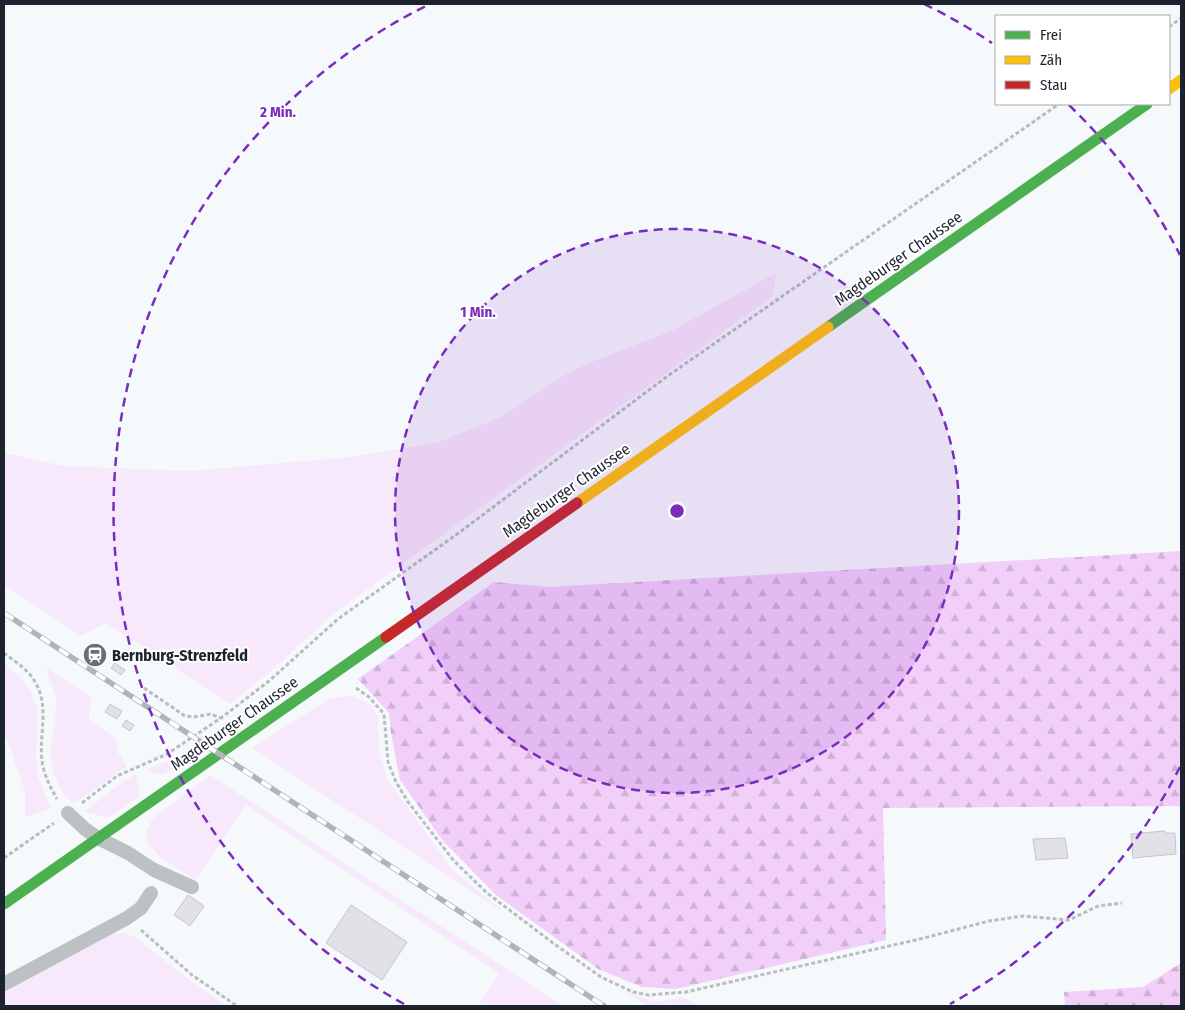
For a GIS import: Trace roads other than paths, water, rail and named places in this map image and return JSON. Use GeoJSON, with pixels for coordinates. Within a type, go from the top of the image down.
{"type":"FeatureCollection","features":[{"type":"Feature","properties":{"kind":"main road"},"geometry":{"type":"LineString","coordinates":[[1170,88],[1181,80]]}},
{"type":"Feature","properties":{"kind":"main road","name":"Magdeburger Chaussee"},"geometry":{"type":"LineString","coordinates":[[4,904],[1146,105]]}},
{"type":"Feature","properties":{"kind":"lane"},"geometry":{"type":"LineString","coordinates":[[68,813],[84,829],[98,838],[128,853],[154,870],[192,887]]}},
{"type":"Feature","properties":{"kind":"lane"},"geometry":{"type":"LineString","coordinates":[[4,984],[127,918],[141,908],[151,893]]}},
{"type":"Feature","properties":{"kind":"railway"},"geometry":{"type":"LineString","coordinates":[[4,613],[604,1006]]}},
{"type":"Feature","properties":{"kind":"place","name":"Bernburg-Strenzfeld"},"geometry":{"type":"Point","coordinates":[95,655]}}]}
